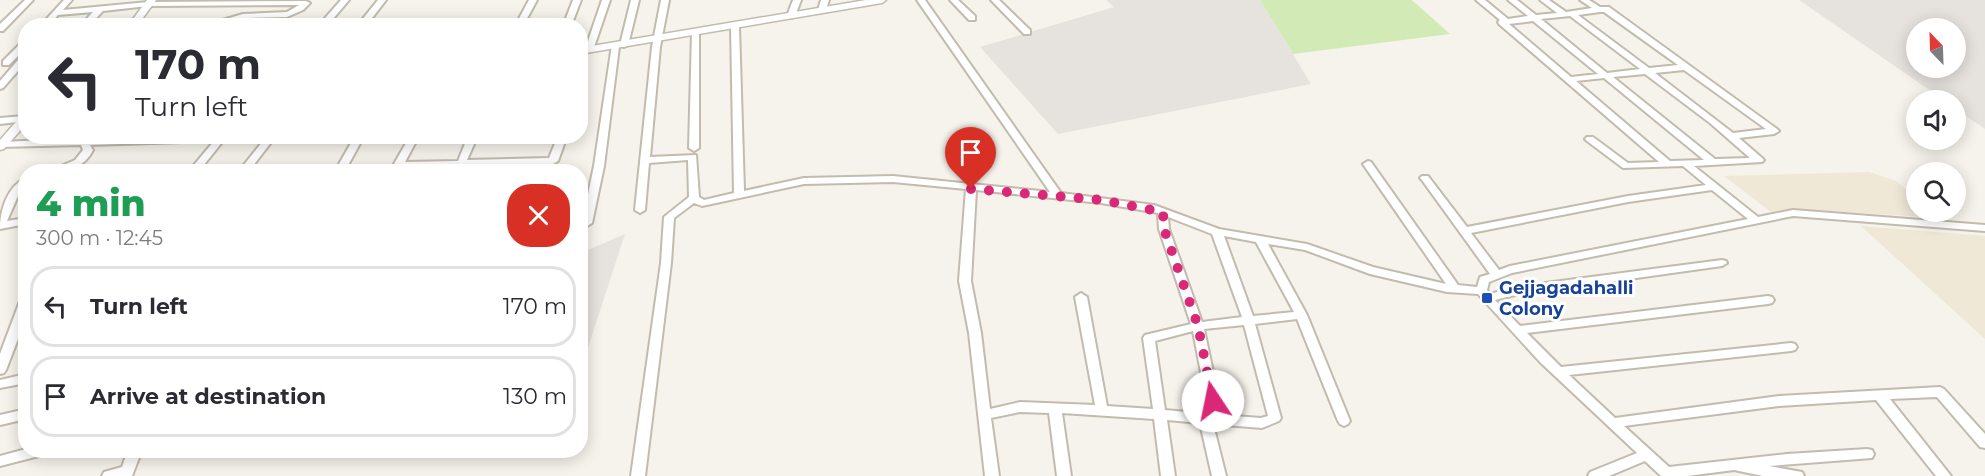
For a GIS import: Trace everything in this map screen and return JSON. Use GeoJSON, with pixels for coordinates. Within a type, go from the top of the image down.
{"type":"FeatureCollection","features":[{"type":"Feature","properties":{"kind":"street"},"geometry":{"type":"LineString","coordinates":[[0,29],[29,0]]}},
{"type":"Feature","properties":{"kind":"street"},"geometry":{"type":"LineString","coordinates":[[52,18],[68,0]]}},
{"type":"Feature","properties":{"kind":"street"},"geometry":{"type":"LineString","coordinates":[[329,18],[345,0]]}},
{"type":"Feature","properties":{"kind":"street"},"geometry":{"type":"LineString","coordinates":[[367,18],[382,0]]}},
{"type":"Feature","properties":{"kind":"street"},"geometry":{"type":"LineString","coordinates":[[523,18],[533,0]]}},
{"type":"Feature","properties":{"kind":"street"},"geometry":{"type":"LineString","coordinates":[[570,18],[577,0]]}},
{"type":"Feature","properties":{"kind":"street"},"geometry":{"type":"LineString","coordinates":[[588,44],[606,0]]}},
{"type":"Feature","properties":{"kind":"street"},"geometry":{"type":"LineString","coordinates":[[588,218],[620,46],[636,0]]}},
{"type":"Feature","properties":{"kind":"street"},"geometry":{"type":"LineString","coordinates":[[640,210],[658,39],[665,0]]}},
{"type":"Feature","properties":{"kind":"street"},"geometry":{"type":"LineString","coordinates":[[791,16],[797,0]]}},
{"type":"Feature","properties":{"kind":"street"},"geometry":{"type":"LineString","coordinates":[[822,10],[825,0]]}},
{"type":"Feature","properties":{"kind":"street"},"geometry":{"type":"LineString","coordinates":[[588,51],[882,0]]}},
{"type":"Feature","properties":{"kind":"street"},"geometry":{"type":"LineString","coordinates":[[921,0],[1058,196]]}},
{"type":"Feature","properties":{"kind":"street"},"geometry":{"type":"LineString","coordinates":[[954,0],[972,18]]}},
{"type":"Feature","properties":{"kind":"street"},"geometry":{"type":"LineString","coordinates":[[995,0],[1027,32]]}},
{"type":"Feature","properties":{"kind":"street"},"geometry":{"type":"LineString","coordinates":[[1480,0],[1507,22]]}},
{"type":"Feature","properties":{"kind":"street"},"geometry":{"type":"LineString","coordinates":[[1512,0],[1608,75],[1713,162]]}},
{"type":"Feature","properties":{"kind":"street"},"geometry":{"type":"LineString","coordinates":[[1544,0],[1648,71],[1732,136],[1759,160],[1626,166],[1590,139]]}},
{"type":"Feature","properties":{"kind":"street"},"geometry":{"type":"LineString","coordinates":[[1584,0],[1599,10]]}},
{"type":"Feature","properties":{"kind":"street"},"geometry":{"type":"LineString","coordinates":[[57,13],[150,2],[277,1],[306,3],[301,9],[289,14],[236,18]]}},
{"type":"Feature","properties":{"kind":"street"},"geometry":{"type":"LineString","coordinates":[[138,18],[150,2]]}},
{"type":"Feature","properties":{"kind":"street"},"geometry":{"type":"LineString","coordinates":[[92,18],[100,9]]}},
{"type":"Feature","properties":{"kind":"street"},"geometry":{"type":"LineString","coordinates":[[1668,164],[1572,79],[1503,22],[1606,9],[1774,130],[1732,136]]}},
{"type":"Feature","properties":{"kind":"street"},"geometry":{"type":"LineString","coordinates":[[735,26],[739,196]]}},
{"type":"Feature","properties":{"kind":"street"},"geometry":{"type":"LineString","coordinates":[[694,148],[695,33]]}},
{"type":"Feature","properties":{"kind":"street"},"geometry":{"type":"LineString","coordinates":[[3,63],[18,50]]}},
{"type":"Feature","properties":{"kind":"street"},"geometry":{"type":"LineString","coordinates":[[3,63],[18,62]]}},
{"type":"Feature","properties":{"kind":"street"},"geometry":{"type":"LineString","coordinates":[[0,86],[18,67]]}},
{"type":"Feature","properties":{"kind":"street"},"geometry":{"type":"LineString","coordinates":[[1572,79],[1685,67]]}},
{"type":"Feature","properties":{"kind":"street"},"geometry":{"type":"LineString","coordinates":[[0,121],[18,119]]}},
{"type":"Feature","properties":{"kind":"street"},"geometry":{"type":"LineString","coordinates":[[1,146],[18,126]]}},
{"type":"Feature","properties":{"kind":"street"},"geometry":{"type":"LineString","coordinates":[[1,146],[34,144]]}},
{"type":"Feature","properties":{"kind":"street"},"geometry":{"type":"LineString","coordinates":[[74,164],[84,157],[88,150],[85,144]]}},
{"type":"Feature","properties":{"kind":"street"},"geometry":{"type":"LineString","coordinates":[[200,164],[216,144]]}},
{"type":"Feature","properties":{"kind":"street"},"geometry":{"type":"LineString","coordinates":[[250,164],[266,144]]}},
{"type":"Feature","properties":{"kind":"street"},"geometry":{"type":"LineString","coordinates":[[344,164],[355,144]]}},
{"type":"Feature","properties":{"kind":"street"},"geometry":{"type":"LineString","coordinates":[[399,164],[410,144]]}},
{"type":"Feature","properties":{"kind":"street"},"geometry":{"type":"LineString","coordinates":[[462,164],[470,144]]}},
{"type":"Feature","properties":{"kind":"street"},"geometry":{"type":"LineString","coordinates":[[552,164],[560,144]]}},
{"type":"Feature","properties":{"kind":"street"},"geometry":{"type":"LineString","coordinates":[[646,160],[693,157],[694,198]]}},
{"type":"Feature","properties":{"kind":"street"},"geometry":{"type":"LineString","coordinates":[[1368,164],[1455,289]]}},
{"type":"Feature","properties":{"kind":"street"},"geometry":{"type":"LineString","coordinates":[[1686,164],[1756,220]]}},
{"type":"Feature","properties":{"kind":"street"},"geometry":{"type":"LineString","coordinates":[[1425,178],[1497,275]]}},
{"type":"Feature","properties":{"kind":"street"},"geometry":{"type":"LineString","coordinates":[[694,198],[702,203],[804,181],[893,179],[971,189],[1101,200],[1163,212],[1217,232],[1307,247],[1370,270],[1484,294],[1722,263]]}},
{"type":"Feature","properties":{"kind":"street"},"geometry":{"type":"LineString","coordinates":[[0,226],[18,187]]}},
{"type":"Feature","properties":{"kind":"street"},"geometry":{"type":"LineString","coordinates":[[1465,231],[1628,199],[1713,187]]}},
{"type":"Feature","properties":{"kind":"street"},"geometry":{"type":"LineString","coordinates":[[971,189],[965,281],[975,333],[992,476]]}},
{"type":"Feature","properties":{"kind":"street"},"geometry":{"type":"LineString","coordinates":[[638,476],[666,263],[669,217],[694,198]]}},
{"type":"Feature","properties":{"kind":"street"},"geometry":{"type":"LineString","coordinates":[[1163,212],[1164,229],[1198,326],[1219,476]]}},
{"type":"Feature","properties":{"kind":"street"},"geometry":{"type":"LineString","coordinates":[[1867,454],[1732,465],[1668,475],[1644,455],[1517,330],[1484,294],[1484,280],[1510,270],[1793,213],[1985,228]]}},
{"type":"Feature","properties":{"kind":"street"},"geometry":{"type":"LineString","coordinates":[[0,226],[18,223]]}},
{"type":"Feature","properties":{"kind":"street"},"geometry":{"type":"LineString","coordinates":[[984,416],[1020,407],[1262,423],[1275,418],[1249,322],[1217,232]]}},
{"type":"Feature","properties":{"kind":"street"},"geometry":{"type":"LineString","coordinates":[[1260,239],[1301,315],[1344,421]]}},
{"type":"Feature","properties":{"kind":"street"},"geometry":{"type":"LineString","coordinates":[[1081,297],[1102,411]]}},
{"type":"Feature","properties":{"kind":"street"},"geometry":{"type":"LineString","coordinates":[[1517,330],[1767,300]]}},
{"type":"Feature","properties":{"kind":"street"},"geometry":{"type":"LineString","coordinates":[[1168,476],[1149,338],[1198,326],[1301,315]]}},
{"type":"Feature","properties":{"kind":"street"},"geometry":{"type":"LineString","coordinates":[[0,370],[18,322]]}},
{"type":"Feature","properties":{"kind":"street"},"geometry":{"type":"LineString","coordinates":[[1558,372],[1791,347]]}},
{"type":"Feature","properties":{"kind":"street"},"geometry":{"type":"LineString","coordinates":[[0,384],[18,380]]}},
{"type":"Feature","properties":{"kind":"street"},"geometry":{"type":"LineString","coordinates":[[1611,423],[1779,401],[1940,392],[1985,443]]}},
{"type":"Feature","properties":{"kind":"street"},"geometry":{"type":"LineString","coordinates":[[1879,395],[1944,476]]}},
{"type":"Feature","properties":{"kind":"street"},"geometry":{"type":"LineString","coordinates":[[1056,409],[1064,476]]}},
{"type":"Feature","properties":{"kind":"street"},"geometry":{"type":"LineString","coordinates":[[0,420],[18,416]]}},
{"type":"Feature","properties":{"kind":"street"},"geometry":{"type":"LineString","coordinates":[[1595,476],[1644,455]]}},
{"type":"Feature","properties":{"kind":"street"},"geometry":{"type":"LineString","coordinates":[[0,461],[18,456]]}},
{"type":"Feature","properties":{"kind":"street"},"geometry":{"type":"LineString","coordinates":[[109,476],[126,473],[132,458]]}},
{"type":"Feature","properties":{"kind":"street"},"geometry":{"type":"LineString","coordinates":[[1732,465],[1756,471],[1797,476]]}},
{"type":"Feature","properties":{"kind":"shaded area"},"geometry":{"type":"Polygon","coordinates":[[[1106,0],[1260,0],[1311,84],[1058,134],[980,47],[1114,7],[1106,0]]]}},
{"type":"Feature","properties":{"kind":"shaded area"},"geometry":{"type":"Polygon","coordinates":[[[1799,0],[1985,0],[1985,129],[1966,116],[1966,90],[1930,90],[1912,78],[1966,78],[1966,18],[1906,18],[1906,74],[1799,0]]]}},
{"type":"Feature","properties":{"kind":"shaded area"},"geometry":{"type":"Polygon","coordinates":[[[1869,172],[1896,181],[1906,189],[1906,216],[1797,209],[1771,212],[1724,176],[1869,172]]]}},
{"type":"Feature","properties":{"kind":"shaded area"},"geometry":{"type":"Polygon","coordinates":[[[1861,226],[1985,236],[1985,339],[1861,226]]]}},
{"type":"Feature","properties":{"kind":"shaded area"},"geometry":{"type":"Polygon","coordinates":[[[625,234],[588,348],[588,250],[625,234]]]}},
{"type":"Feature","properties":{"kind":"green space"},"geometry":{"type":"Polygon","coordinates":[[[1260,0],[1412,0],[1450,34],[1293,54],[1260,0]]]}},
{"type":"Feature","properties":{"kind":"place","name":"Gejjagadahalli Colony"},"geometry":{"type":"Point","coordinates":[1487,298]}},
{"type":"Feature","properties":{"kind":"route"},"geometry":{"type":"LineString","coordinates":[[971,189],[1101,200],[1154,208],[1163,212],[1164,229],[1198,326],[1213,401]]}}]}
